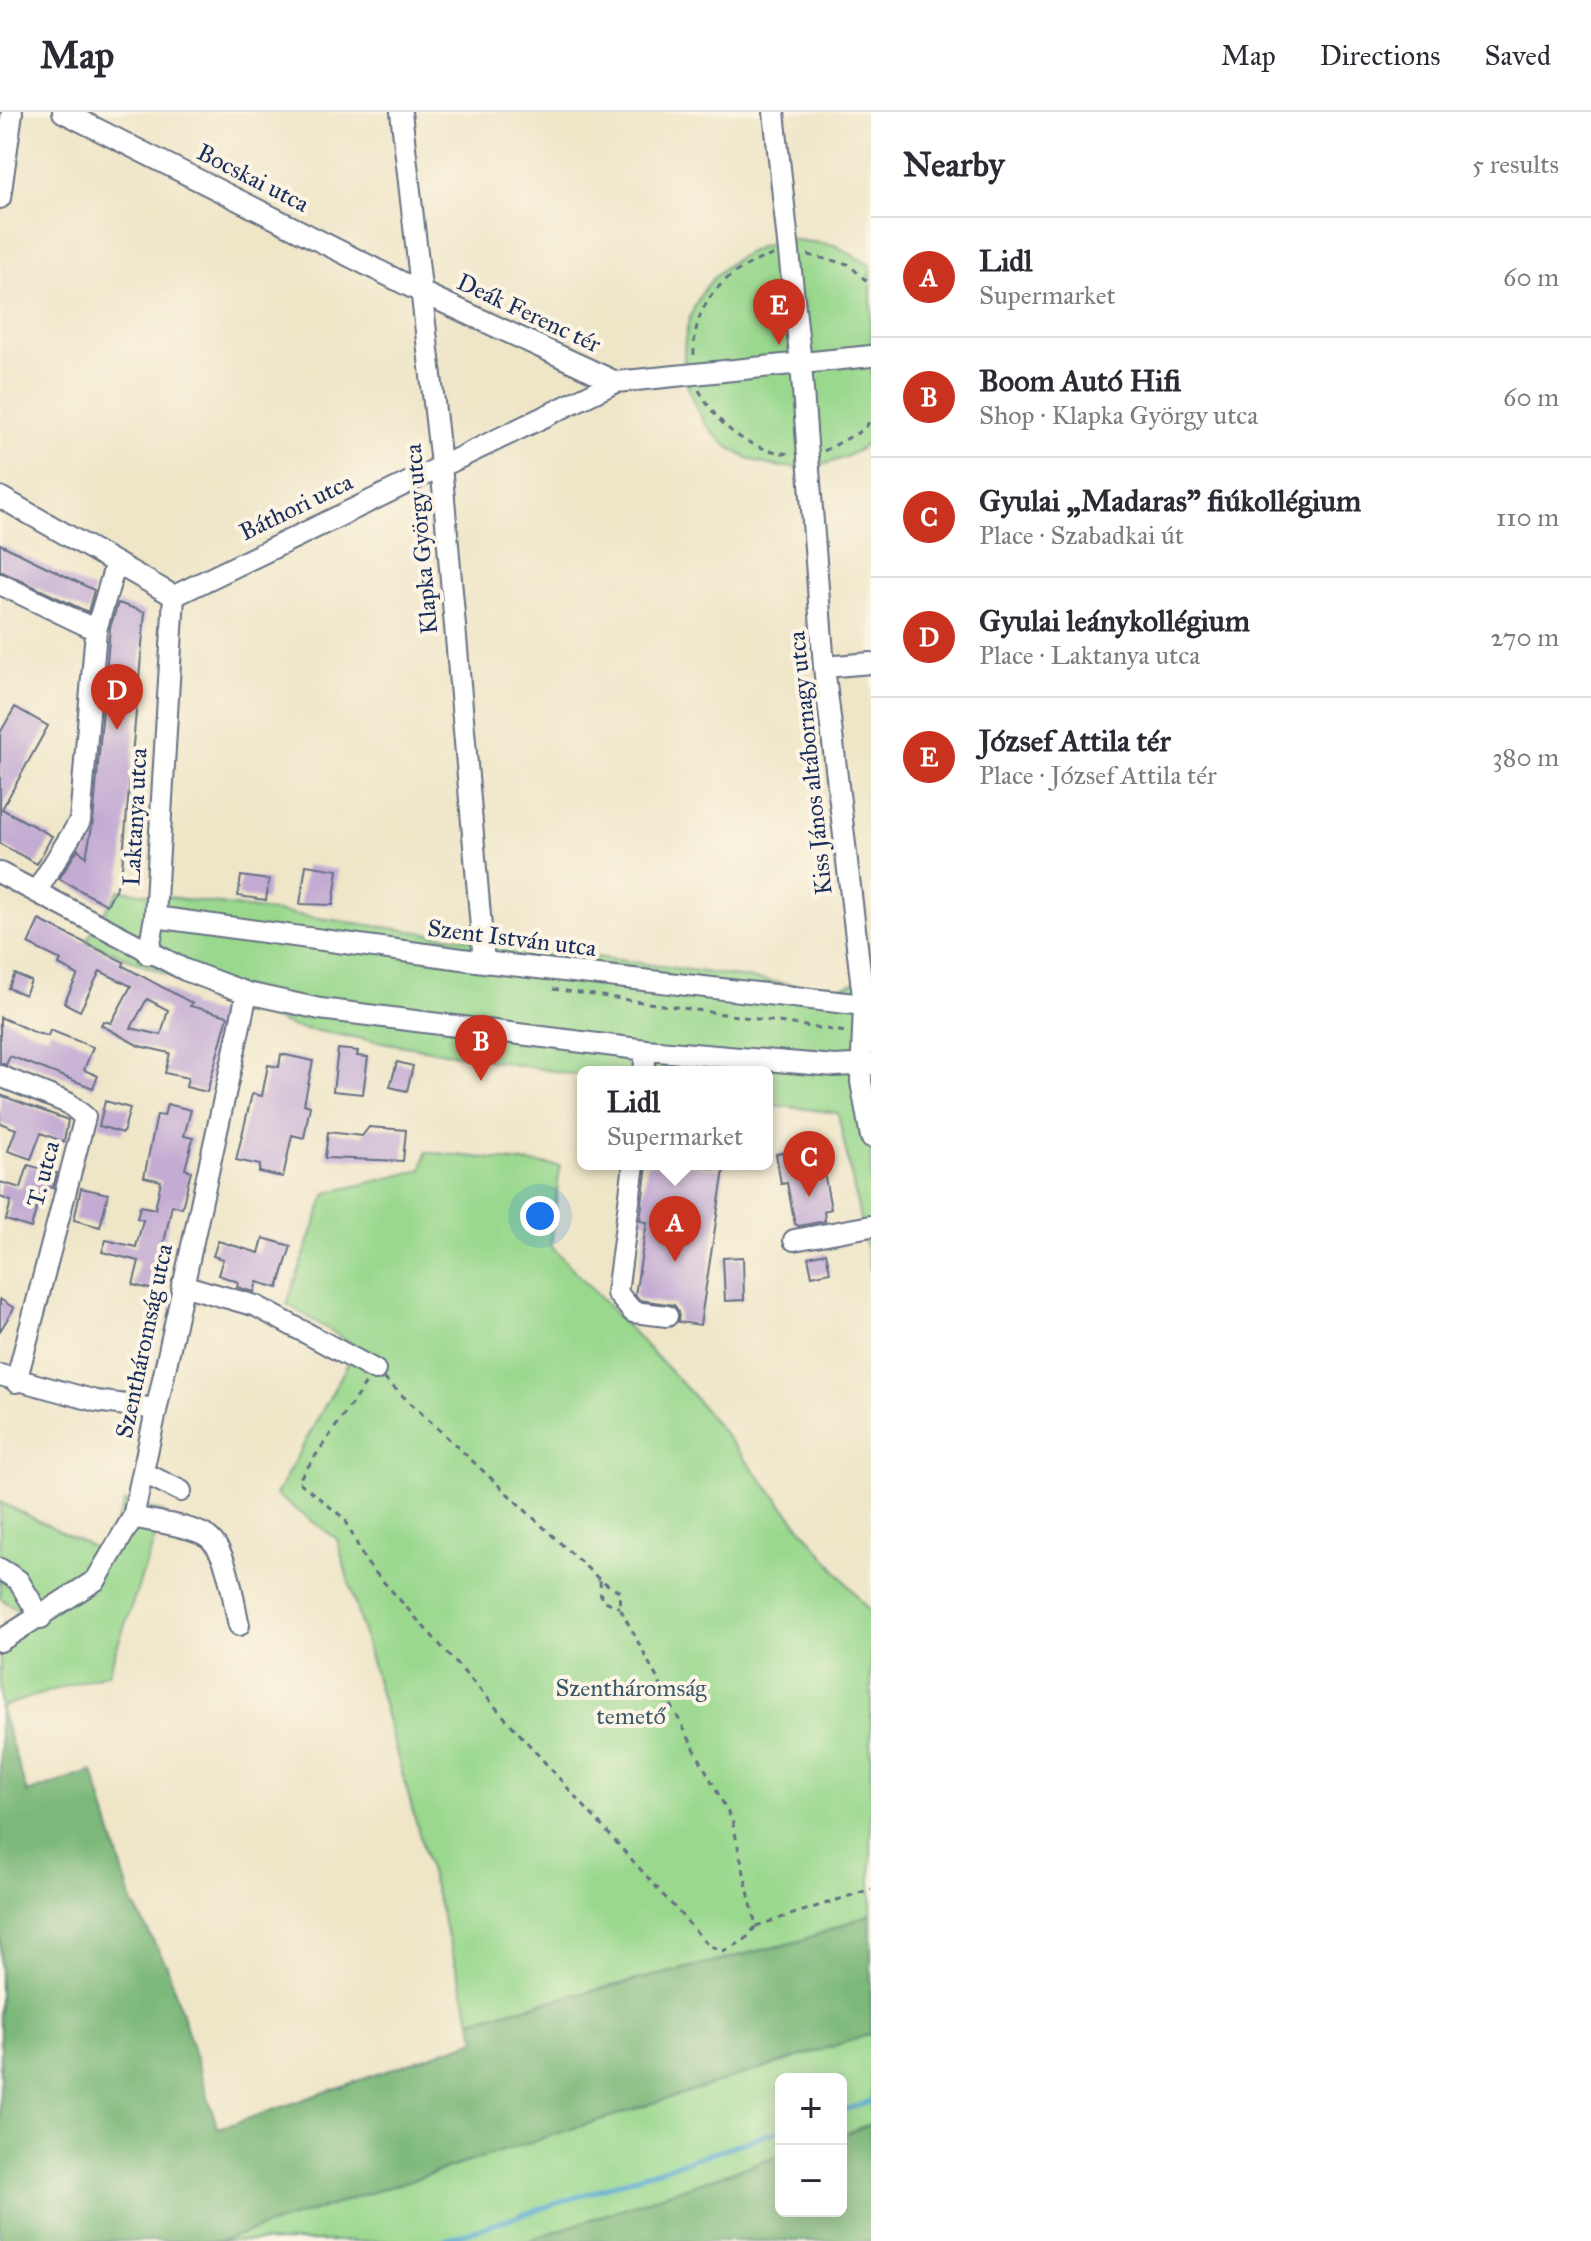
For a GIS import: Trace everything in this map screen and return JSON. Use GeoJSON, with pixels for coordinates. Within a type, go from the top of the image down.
{"type":"FeatureCollection","features":[{"type":"Feature","properties":{"kind":"street"},"geometry":{"type":"LineString","coordinates":[[0,198],[12,112]]}},
{"type":"Feature","properties":{"kind":"street","name":"Bocskai utca"},"geometry":{"type":"LineString","coordinates":[[63,112],[419,291]]}},
{"type":"Feature","properties":{"kind":"street","name":"Klapka György utca"},"geometry":{"type":"LineString","coordinates":[[401,112],[441,464],[484,962]]}},
{"type":"Feature","properties":{"kind":"street"},"geometry":{"type":"LineString","coordinates":[[774,112],[789,250]]}},
{"type":"Feature","properties":{"kind":"street","name":"Kiss János altábornagy utca"},"geometry":{"type":"LineString","coordinates":[[789,250],[801,364],[824,667],[867,1003],[867,1064],[861,1082],[871,1137]]}},
{"type":"Feature","properties":{"kind":"street","name":"Deák Ferenc tér"},"geometry":{"type":"LineString","coordinates":[[419,291],[616,382]]}},
{"type":"Feature","properties":{"kind":"street","name":"Deák Ferenc tér"},"geometry":{"type":"LineString","coordinates":[[441,464],[616,382],[871,356]]}},
{"type":"Feature","properties":{"kind":"street","name":"Báthori utca"},"geometry":{"type":"LineString","coordinates":[[174,596],[441,464]]}},
{"type":"Feature","properties":{"kind":"street"},"geometry":{"type":"LineString","coordinates":[[0,497],[174,596]]}},
{"type":"Feature","properties":{"kind":"street"},"geometry":{"type":"LineString","coordinates":[[36,892],[80,821],[96,630],[116,563]]}},
{"type":"Feature","properties":{"kind":"street"},"geometry":{"type":"LineString","coordinates":[[0,584],[96,630]]}},
{"type":"Feature","properties":{"kind":"street","name":"Laktanya utca"},"geometry":{"type":"LineString","coordinates":[[148,954],[155,917],[174,596]]}},
{"type":"Feature","properties":{"kind":"street"},"geometry":{"type":"LineString","coordinates":[[824,667],[871,663]]}},
{"type":"Feature","properties":{"kind":"street"},"geometry":{"type":"LineString","coordinates":[[0,873],[148,954],[247,993],[320,1009],[646,1050],[763,1061],[867,1064]]}},
{"type":"Feature","properties":{"kind":"street","name":"Szent István utca"},"geometry":{"type":"LineString","coordinates":[[155,917],[484,962],[867,1003]]}},
{"type":"Feature","properties":{"kind":"street","name":"Szentháromság utca"},"geometry":{"type":"LineString","coordinates":[[0,1641],[41,1618],[96,1580],[133,1517],[247,993]]}},
{"type":"Feature","properties":{"kind":"street"},"geometry":{"type":"LineString","coordinates":[[645,1066],[646,1050]]}},
{"type":"Feature","properties":{"kind":"street","name":"T. utca"},"geometry":{"type":"LineString","coordinates":[[0,1076],[68,1103],[85,1117],[8,1379]]}},
{"type":"Feature","properties":{"kind":"street"},"geometry":{"type":"LineString","coordinates":[[633,1170],[617,1293],[633,1312],[667,1316]]}},
{"type":"Feature","properties":{"kind":"street"},"geometry":{"type":"LineString","coordinates":[[794,1240],[871,1226]]}},
{"type":"Feature","properties":{"kind":"street"},"geometry":{"type":"LineString","coordinates":[[182,1285],[256,1306],[375,1370]]}},
{"type":"Feature","properties":{"kind":"street"},"geometry":{"type":"LineString","coordinates":[[8,1379],[96,1401],[156,1409]]}},
{"type":"Feature","properties":{"kind":"street"},"geometry":{"type":"LineString","coordinates":[[144,1473],[181,1491]]}},
{"type":"Feature","properties":{"kind":"street"},"geometry":{"type":"LineString","coordinates":[[133,1517],[203,1533],[214,1542],[220,1553],[239,1625]]}},
{"type":"Feature","properties":{"kind":"street"},"geometry":{"type":"LineString","coordinates":[[0,1569],[18,1580],[41,1618]]}},
{"type":"Feature","properties":{"kind":"path"},"geometry":{"type":"LineString","coordinates":[[789,250],[848,264],[871,285]]}},
{"type":"Feature","properties":{"kind":"path"},"geometry":{"type":"LineString","coordinates":[[756,1926],[732,1820],[620,1608],[619,1591],[600,1580],[375,1370],[298,1481],[345,1519],[365,1561],[708,1945],[723,1951],[744,1941],[756,1926],[871,1889]]}},
{"type":"Feature","properties":{"kind":"path"},"geometry":{"type":"LineString","coordinates":[[600,1580],[601,1599],[620,1608]]}},
{"type":"Feature","properties":{"kind":"green space"},"geometry":{"type":"Polygon","coordinates":[[[788,239],[835,245],[871,266],[871,440],[840,459],[804,467],[756,461],[720,440],[696,407],[685,368],[687,327],[705,289],[738,258],[788,239]]]}},
{"type":"Feature","properties":{"kind":"green space"},"geometry":{"type":"Polygon","coordinates":[[[119,890],[832,990],[871,977],[871,1271],[838,1113],[773,1105],[773,1066],[577,1066],[577,1075],[293,1027],[86,941],[119,890]]]}},
{"type":"Feature","properties":{"kind":"green space","name":"Szentháromság temető"},"geometry":{"type":"Polygon","coordinates":[[[426,1152],[560,1166],[551,1246],[690,1392],[871,1613],[871,1914],[800,1941],[471,2020],[337,1539],[276,1495],[357,1347],[287,1304],[326,1193],[422,1170],[426,1152]]]}},
{"type":"Feature","properties":{"kind":"green space"},"geometry":{"type":"Polygon","coordinates":[[[0,1502],[103,1552],[125,1502],[164,1513],[108,1673],[0,1707],[0,1636],[18,1610],[0,1598],[0,1502]]]}},
{"type":"Feature","properties":{"kind":"green space"},"geometry":{"type":"Polygon","coordinates":[[[0,1707],[27,1793],[93,1771],[132,1902],[167,1966],[218,2129],[476,2040],[471,2020],[800,1941],[871,1914],[871,2034],[219,2241],[0,2241],[0,1707]]]}},
{"type":"Feature","properties":{"kind":"green space"},"geometry":{"type":"Polygon","coordinates":[[[871,2034],[871,2124],[847,2133],[847,2073],[775,2073],[775,2157],[527,2241],[219,2241],[871,2034]]]}},
{"type":"Feature","properties":{"kind":"green space"},"geometry":{"type":"Polygon","coordinates":[[[871,2124],[871,2241],[527,2241],[775,2157],[775,2217],[847,2217],[847,2133],[871,2124]]]}},
{"type":"Feature","properties":{"kind":"building"},"geometry":{"type":"Polygon","coordinates":[[[0,544],[94,590],[88,612],[0,571],[0,544]]]}},
{"type":"Feature","properties":{"kind":"building"},"geometry":{"type":"Polygon","coordinates":[[[118,603],[145,612],[121,878],[107,905],[59,879],[78,849],[86,857],[93,822],[110,628],[118,603]]]}},
{"type":"Feature","properties":{"kind":"building"},"geometry":{"type":"Polygon","coordinates":[[[15,707],[48,726],[2,809],[52,836],[37,864],[0,844],[0,733],[15,707]]]}},
{"type":"Feature","properties":{"kind":"building"},"geometry":{"type":"Polygon","coordinates":[[[306,865],[338,870],[333,905],[300,904],[306,865]]]}},
{"type":"Feature","properties":{"kind":"building"},"geometry":{"type":"Polygon","coordinates":[[[241,876],[269,880],[266,900],[238,896],[241,876]]]}},
{"type":"Feature","properties":{"kind":"building"},"geometry":{"type":"Polygon","coordinates":[[[39,920],[124,962],[123,966],[192,1003],[190,1006],[228,1016],[207,1092],[186,1087],[188,1078],[165,1073],[170,1053],[139,1046],[101,1025],[103,1021],[111,1023],[131,986],[100,971],[80,1011],[64,1003],[78,975],[59,965],[61,960],[28,944],[39,920]],[[147,999],[131,1028],[161,1035],[168,1010],[147,999]]]}},
{"type":"Feature","properties":{"kind":"building"},"geometry":{"type":"Polygon","coordinates":[[[15,974],[31,981],[25,995],[8,988],[15,974]]]}},
{"type":"Feature","properties":{"kind":"building"},"geometry":{"type":"Polygon","coordinates":[[[0,1017],[36,1033],[48,1036],[50,1030],[93,1047],[84,1070],[98,1076],[93,1088],[10,1056],[6,1065],[0,1063],[0,1017]]]}},
{"type":"Feature","properties":{"kind":"building"},"geometry":{"type":"Polygon","coordinates":[[[338,1049],[358,1051],[357,1056],[368,1057],[363,1094],[333,1091],[338,1049]]]}},
{"type":"Feature","properties":{"kind":"building"},"geometry":{"type":"Polygon","coordinates":[[[281,1054],[313,1061],[304,1104],[310,1106],[304,1138],[292,1135],[283,1177],[259,1172],[260,1165],[236,1160],[252,1094],[262,1096],[268,1065],[279,1067],[281,1054]]]}},
{"type":"Feature","properties":{"kind":"building"},"geometry":{"type":"Polygon","coordinates":[[[397,1062],[413,1066],[407,1091],[390,1087],[397,1062]]]}},
{"type":"Feature","properties":{"kind":"building"},"geometry":{"type":"Polygon","coordinates":[[[0,1095],[68,1120],[64,1142],[41,1133],[31,1159],[8,1151],[16,1129],[0,1123],[0,1095]]]}},
{"type":"Feature","properties":{"kind":"building"},"geometry":{"type":"Polygon","coordinates":[[[105,1101],[130,1108],[123,1133],[99,1126],[105,1101]]]}},
{"type":"Feature","properties":{"kind":"building"},"geometry":{"type":"Polygon","coordinates":[[[167,1104],[191,1110],[184,1136],[193,1138],[185,1169],[191,1171],[182,1208],[172,1205],[154,1290],[133,1285],[139,1261],[102,1252],[106,1240],[136,1247],[143,1220],[137,1218],[140,1206],[155,1209],[161,1181],[144,1177],[157,1115],[164,1116],[167,1104]]]}},
{"type":"Feature","properties":{"kind":"building"},"geometry":{"type":"Polygon","coordinates":[[[369,1127],[406,1130],[403,1161],[325,1158],[328,1132],[362,1136],[369,1127]]]}},
{"type":"Feature","properties":{"kind":"building"},"geometry":{"type":"Polygon","coordinates":[[[819,1146],[831,1209],[824,1211],[825,1221],[799,1226],[795,1224],[787,1183],[781,1184],[776,1154],[819,1146]]]}},
{"type":"Feature","properties":{"kind":"building"},"geometry":{"type":"Polygon","coordinates":[[[28,1165],[57,1173],[53,1188],[48,1187],[45,1197],[40,1196],[31,1228],[6,1220],[11,1201],[0,1197],[0,1182],[21,1188],[28,1165]]]}},
{"type":"Feature","properties":{"kind":"building"},"geometry":{"type":"Polygon","coordinates":[[[646,1170],[724,1170],[700,1325],[678,1322],[679,1312],[674,1305],[640,1300],[635,1295],[647,1222],[640,1221],[646,1170]]]}},
{"type":"Feature","properties":{"kind":"building"},"geometry":{"type":"Polygon","coordinates":[[[81,1188],[108,1194],[100,1227],[74,1220],[81,1188]]]}},
{"type":"Feature","properties":{"kind":"building"},"geometry":{"type":"Polygon","coordinates":[[[263,1238],[291,1246],[278,1288],[257,1282],[254,1292],[237,1287],[238,1282],[218,1275],[223,1259],[213,1256],[218,1241],[259,1253],[263,1238]]]}},
{"type":"Feature","properties":{"kind":"building"},"geometry":{"type":"Polygon","coordinates":[[[826,1253],[830,1272],[812,1276],[808,1257],[826,1253]]]}},
{"type":"Feature","properties":{"kind":"building"},"geometry":{"type":"Polygon","coordinates":[[[743,1257],[744,1300],[725,1301],[723,1258],[743,1257]]]}},
{"type":"Feature","properties":{"kind":"building"},"geometry":{"type":"Polygon","coordinates":[[[0,1299],[14,1308],[0,1331],[0,1299]]]}},
{"type":"Feature","properties":{"kind":"waterway"},"geometry":{"type":"LineString","coordinates":[[847,2109],[871,2101]]}},
{"type":"Feature","properties":{"kind":"waterway"},"geometry":{"type":"LineString","coordinates":[[442,2241],[775,2132]]}},
{"type":"Feature","properties":{"kind":"place","name":"József Attila tér"},"geometry":{"type":"Point","coordinates":[779,345]}},
{"type":"Feature","properties":{"kind":"place","name":"Gyulai leánykollégium"},"geometry":{"type":"Point","coordinates":[117,730]}},
{"type":"Feature","properties":{"kind":"place","name":"Boom Autó Hifi"},"geometry":{"type":"Point","coordinates":[481,1081]}},
{"type":"Feature","properties":{"kind":"place","name":"Gyulai „Madaras” fiúkollégium"},"geometry":{"type":"Point","coordinates":[809,1197]}},
{"type":"Feature","properties":{"kind":"place","name":"Lidl"},"geometry":{"type":"Point","coordinates":[675,1262]}}]}
